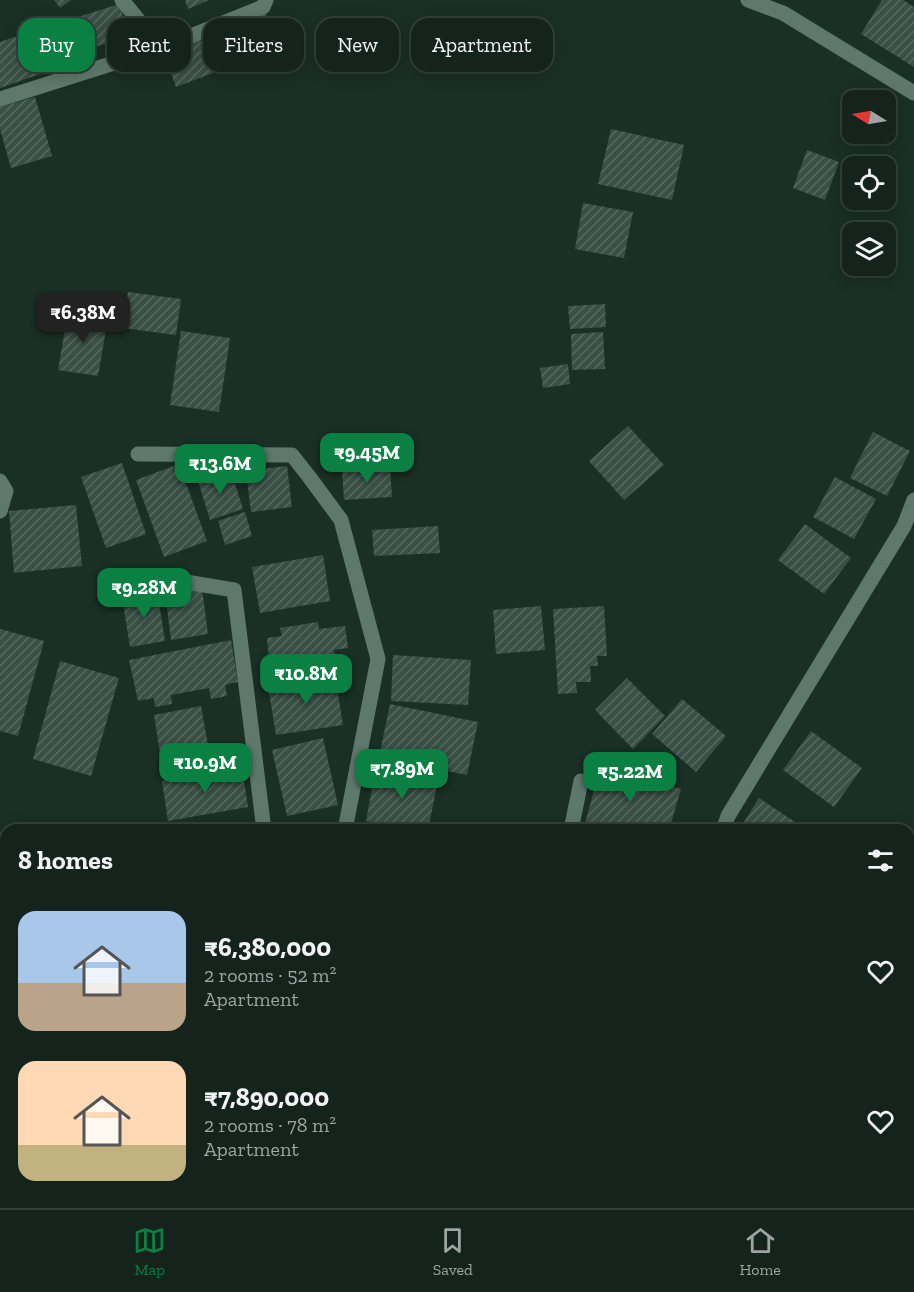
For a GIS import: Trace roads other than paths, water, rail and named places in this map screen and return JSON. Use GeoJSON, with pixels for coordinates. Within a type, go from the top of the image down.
{"type":"FeatureCollection","features":[{"type":"Feature","properties":{"kind":"street"},"geometry":{"type":"LineString","coordinates":[[122,0],[137,18]]}},
{"type":"Feature","properties":{"kind":"street"},"geometry":{"type":"LineString","coordinates":[[191,36],[263,7],[266,0]]}},
{"type":"Feature","properties":{"kind":"street"},"geometry":{"type":"LineString","coordinates":[[748,0],[783,13],[914,93]]}},
{"type":"Feature","properties":{"kind":"street"},"geometry":{"type":"LineString","coordinates":[[0,99],[107,65]]}},
{"type":"Feature","properties":{"kind":"street"},"geometry":{"type":"LineString","coordinates":[[138,454],[292,455],[341,520],[378,658],[346,824]]}},
{"type":"Feature","properties":{"kind":"street"},"geometry":{"type":"LineString","coordinates":[[0,481],[6,491],[0,511]]}},
{"type":"Feature","properties":{"kind":"street"},"geometry":{"type":"LineString","coordinates":[[725,824],[904,526],[914,500]]}},
{"type":"Feature","properties":{"kind":"street"},"geometry":{"type":"LineString","coordinates":[[162,578],[234,590],[263,824]]}},
{"type":"Feature","properties":{"kind":"street"},"geometry":{"type":"LineString","coordinates":[[572,824],[581,781]]}}]}
